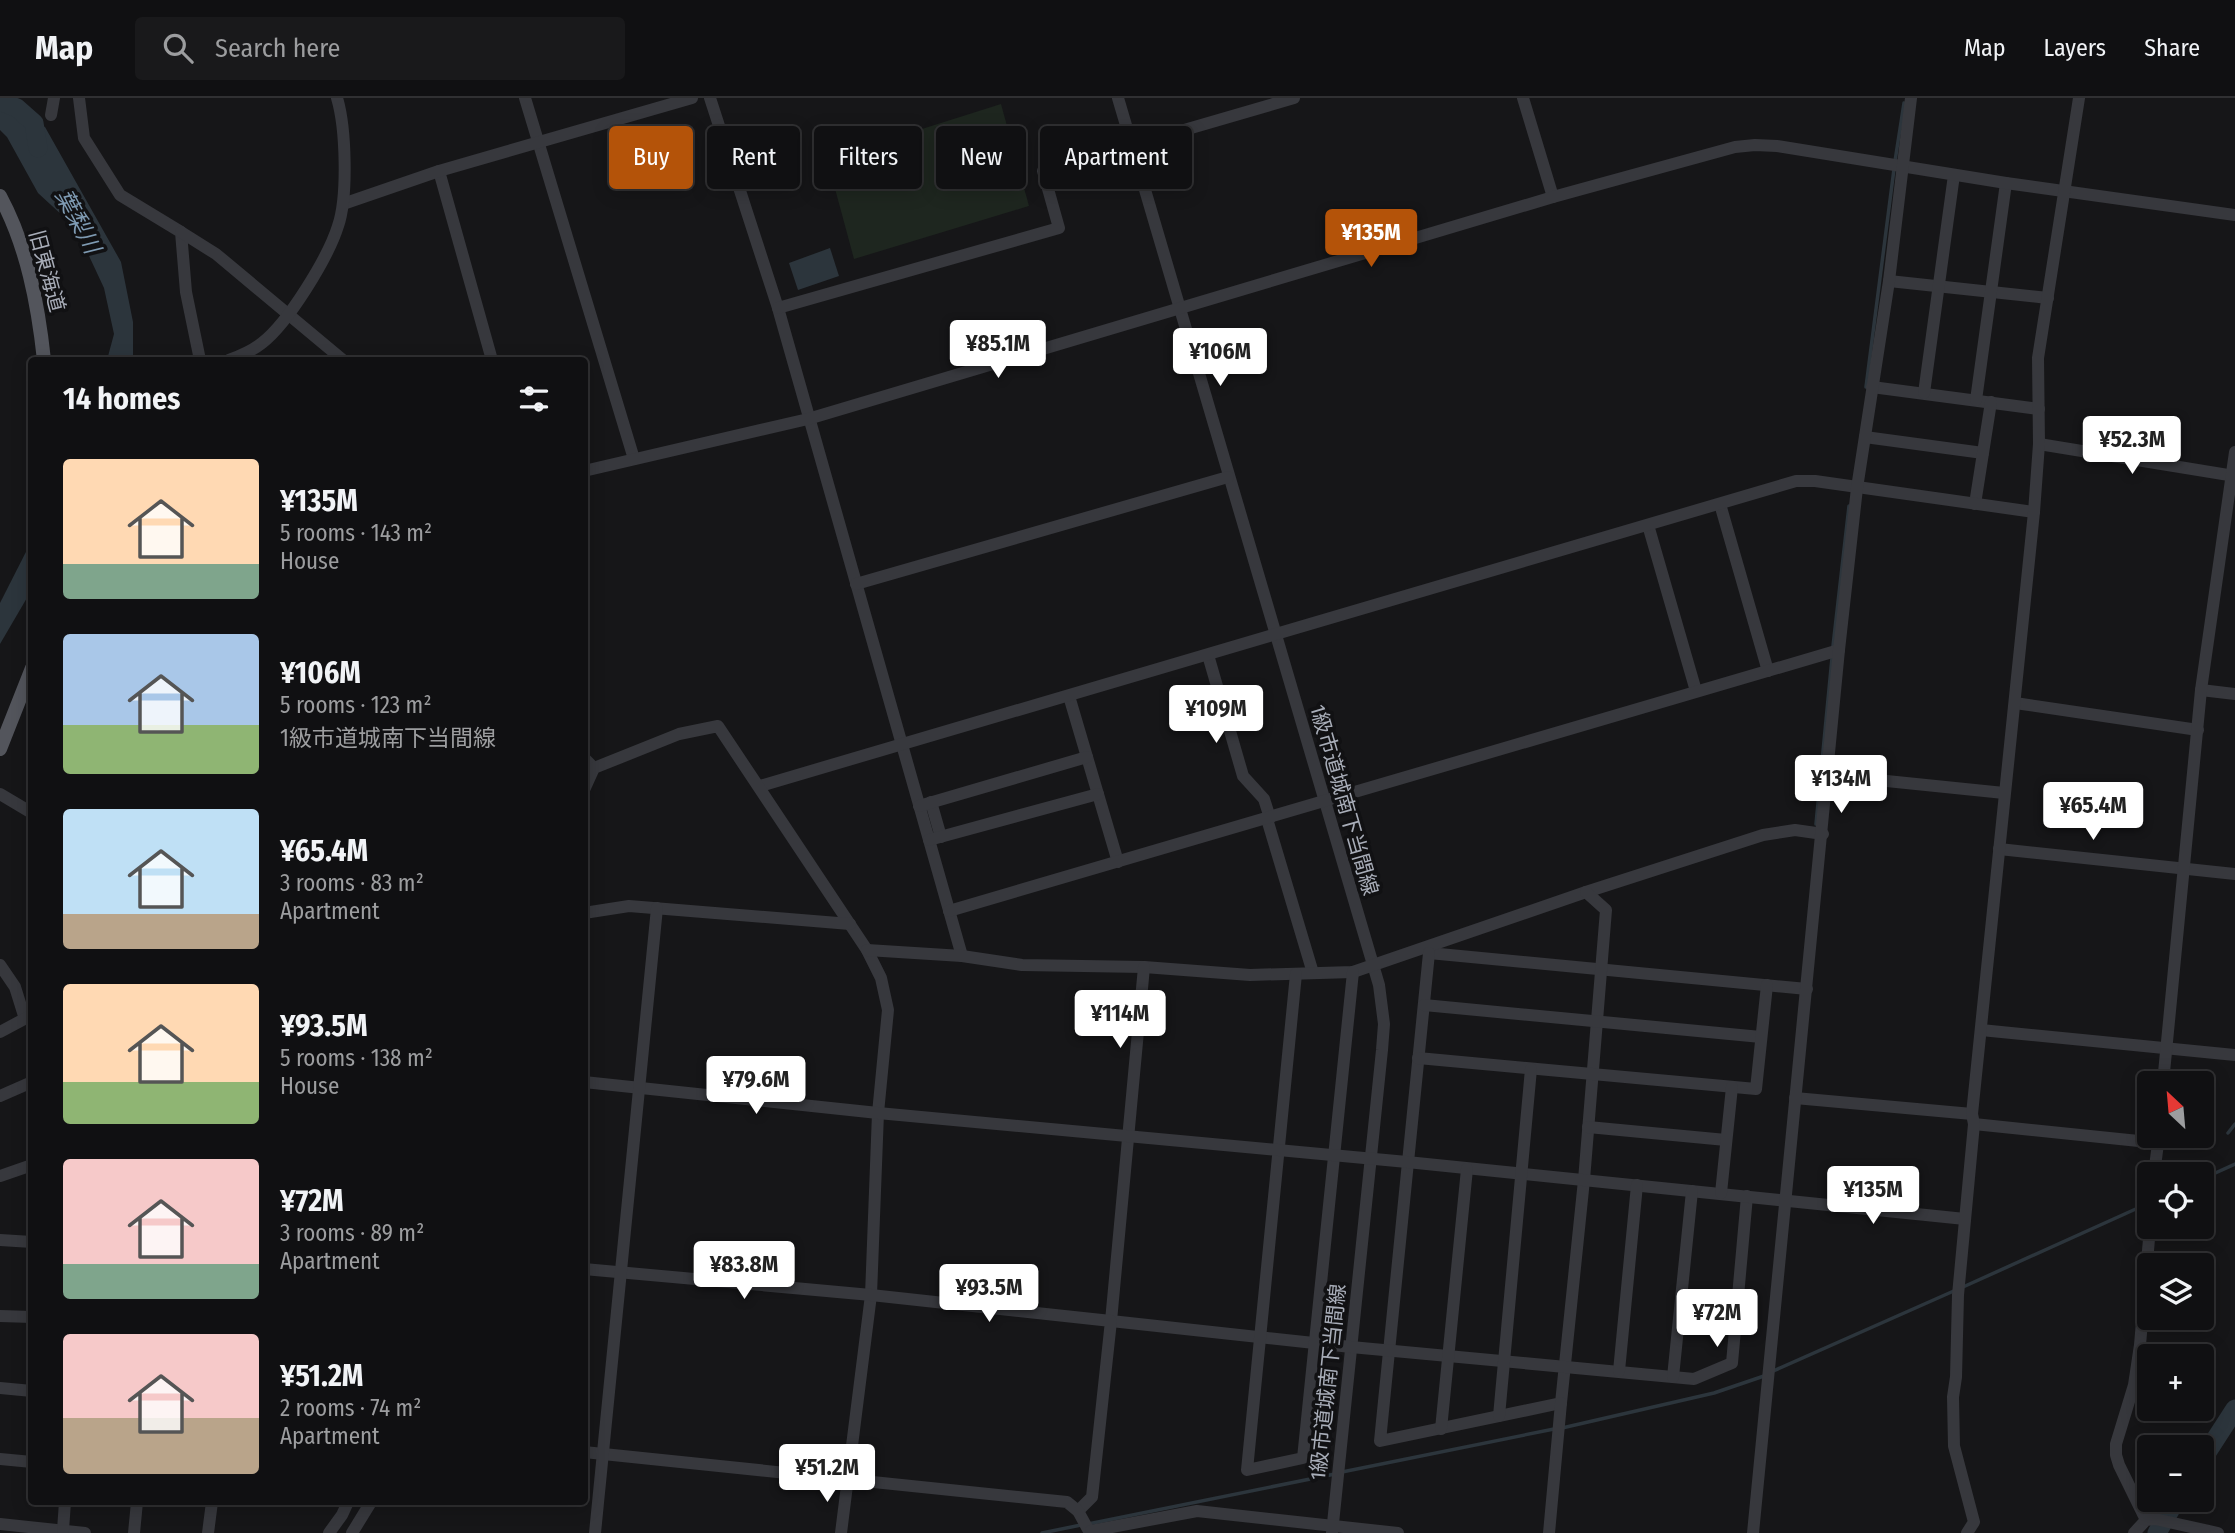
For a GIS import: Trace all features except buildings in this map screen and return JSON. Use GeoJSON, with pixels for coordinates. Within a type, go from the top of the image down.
{"type":"FeatureCollection","features":[{"type":"Feature","properties":{"kind":"main road","name":"旧東海道"},"geometry":{"type":"LineString","coordinates":[[0,195],[35,293],[44,357]]}},
{"type":"Feature","properties":{"kind":"main road"},"geometry":{"type":"LineString","coordinates":[[0,749],[28,678]]}},
{"type":"Feature","properties":{"kind":"street"},"geometry":{"type":"LineString","coordinates":[[51,116],[54,98]]}},
{"type":"Feature","properties":{"kind":"street"},"geometry":{"type":"LineString","coordinates":[[79,98],[84,138],[120,195],[216,254],[339,357]]}},
{"type":"Feature","properties":{"kind":"street"},"geometry":{"type":"LineString","coordinates":[[235,357],[261,344],[275,332],[332,242],[343,204],[343,146],[337,98]]}},
{"type":"Feature","properties":{"kind":"street"},"geometry":{"type":"LineString","coordinates":[[525,98],[634,459]]}},
{"type":"Feature","properties":{"kind":"street"},"geometry":{"type":"LineString","coordinates":[[343,204],[439,172],[692,98]]}},
{"type":"Feature","properties":{"kind":"street"},"geometry":{"type":"LineString","coordinates":[[710,98],[778,308],[901,744],[925,804],[962,956]]}},
{"type":"Feature","properties":{"kind":"street","name":"1級市道城南下当間線"},"geometry":{"type":"LineString","coordinates":[[1118,98],[1126,126]]}},
{"type":"Feature","properties":{"kind":"street"},"geometry":{"type":"LineString","coordinates":[[1192,127],[1294,98]]}},
{"type":"Feature","properties":{"kind":"street"},"geometry":{"type":"LineString","coordinates":[[1523,98],[1553,197]]}},
{"type":"Feature","properties":{"kind":"street"},"geometry":{"type":"LineString","coordinates":[[1753,1533],[1823,834],[1852,487],[1865,437],[1889,281],[1911,98]]}},
{"type":"Feature","properties":{"kind":"street"},"geometry":{"type":"LineString","coordinates":[[1966,1533],[1974,1522],[1954,1446],[1953,1397],[1958,1295],[2004,793],[2034,512],[2039,444],[2038,358],[2079,98]]}},
{"type":"Feature","properties":{"kind":"street"},"geometry":{"type":"LineString","coordinates":[[588,470],[808,419],[1553,197],[1714,152],[1755,145],[1777,146],[2006,183],[2235,215]]}},
{"type":"Feature","properties":{"kind":"street"},"geometry":{"type":"LineString","coordinates":[[439,172],[491,357]]}},
{"type":"Feature","properties":{"kind":"street"},"geometry":{"type":"LineString","coordinates":[[1924,393],[1954,175]]}},
{"type":"Feature","properties":{"kind":"street"},"geometry":{"type":"LineString","coordinates":[[1976,400],[2006,183]]}},
{"type":"Feature","properties":{"kind":"street"},"geometry":{"type":"LineString","coordinates":[[778,308],[1059,228],[1048,189]]}},
{"type":"Feature","properties":{"kind":"street","name":"1級市道城南下当間線"},"geometry":{"type":"LineString","coordinates":[[1144,189],[1373,965],[1382,1004],[1384,1024],[1332,1530]]}},
{"type":"Feature","properties":{"kind":"street"},"geometry":{"type":"LineString","coordinates":[[181,232],[186,292],[199,357]]}},
{"type":"Feature","properties":{"kind":"street"},"geometry":{"type":"LineString","coordinates":[[1889,281],[2048,298]]}},
{"type":"Feature","properties":{"kind":"street"},"geometry":{"type":"LineString","coordinates":[[1872,387],[2039,409]]}},
{"type":"Feature","properties":{"kind":"street"},"geometry":{"type":"LineString","coordinates":[[1975,504],[1991,402]]}},
{"type":"Feature","properties":{"kind":"street"},"geometry":{"type":"LineString","coordinates":[[1865,437],[1983,453]]}},
{"type":"Feature","properties":{"kind":"street"},"geometry":{"type":"LineString","coordinates":[[2039,444],[2233,475]]}},
{"type":"Feature","properties":{"kind":"street"},"geometry":{"type":"LineString","coordinates":[[2164,1071],[2200,690],[2235,452]]}},
{"type":"Feature","properties":{"kind":"street"},"geometry":{"type":"LineString","coordinates":[[856,584],[1228,477]]}},
{"type":"Feature","properties":{"kind":"street"},"geometry":{"type":"LineString","coordinates":[[760,786],[1796,481],[1815,481],[2034,512]]}},
{"type":"Feature","properties":{"kind":"street"},"geometry":{"type":"LineString","coordinates":[[1720,504],[1768,671]]}},
{"type":"Feature","properties":{"kind":"street"},"geometry":{"type":"LineString","coordinates":[[1648,525],[1696,691]]}},
{"type":"Feature","properties":{"kind":"street"},"geometry":{"type":"LineString","coordinates":[[949,911],[1839,650]]}},
{"type":"Feature","properties":{"kind":"street"},"geometry":{"type":"LineString","coordinates":[[1208,655],[1242,776],[1264,799],[1313,973]]}},
{"type":"Feature","properties":{"kind":"street"},"geometry":{"type":"LineString","coordinates":[[2200,690],[2235,694]]}},
{"type":"Feature","properties":{"kind":"street"},"geometry":{"type":"LineString","coordinates":[[1069,696],[1118,862]]}},
{"type":"Feature","properties":{"kind":"street"},"geometry":{"type":"LineString","coordinates":[[2015,703],[2198,730]]}},
{"type":"Feature","properties":{"kind":"street"},"geometry":{"type":"LineString","coordinates":[[588,781],[594,768],[679,734],[718,726],[867,950],[881,978],[888,1010],[878,1113],[871,1295],[841,1533]]}},
{"type":"Feature","properties":{"kind":"street"},"geometry":{"type":"LineString","coordinates":[[925,804],[1087,757]]}},
{"type":"Feature","properties":{"kind":"street"},"geometry":{"type":"LineString","coordinates":[[588,762],[594,768]]}},
{"type":"Feature","properties":{"kind":"street"},"geometry":{"type":"LineString","coordinates":[[1828,775],[2004,793]]}},
{"type":"Feature","properties":{"kind":"street"},"geometry":{"type":"LineString","coordinates":[[0,794],[28,811]]}},
{"type":"Feature","properties":{"kind":"street"},"geometry":{"type":"LineString","coordinates":[[935,839],[1098,794]]}},
{"type":"Feature","properties":{"kind":"street"},"geometry":{"type":"LineString","coordinates":[[867,950],[962,956],[1022,965],[1144,967],[1250,975],[1353,972],[1429,950],[1586,892],[1763,835],[1796,830],[1823,834]]}},
{"type":"Feature","properties":{"kind":"street"},"geometry":{"type":"LineString","coordinates":[[1999,849],[2235,874]]}},
{"type":"Feature","properties":{"kind":"street"},"geometry":{"type":"LineString","coordinates":[[1549,1533],[1603,968],[1606,910],[1586,892]]}},
{"type":"Feature","properties":{"kind":"street"},"geometry":{"type":"LineString","coordinates":[[588,913],[629,906],[850,924]]}},
{"type":"Feature","properties":{"kind":"street"},"geometry":{"type":"LineString","coordinates":[[595,1533],[657,908]]}},
{"type":"Feature","properties":{"kind":"street"},"geometry":{"type":"LineString","coordinates":[[1429,950],[1807,989]]}},
{"type":"Feature","properties":{"kind":"street"},"geometry":{"type":"LineString","coordinates":[[1429,950],[1380,1441],[1562,1403]]}},
{"type":"Feature","properties":{"kind":"street"},"geometry":{"type":"LineString","coordinates":[[0,965],[15,987],[28,1017],[0,1032]]}},
{"type":"Feature","properties":{"kind":"street"},"geometry":{"type":"LineString","coordinates":[[1078,1511],[1092,1497],[1144,967]]}},
{"type":"Feature","properties":{"kind":"street"},"geometry":{"type":"LineString","coordinates":[[1296,974],[1247,1470],[1303,1458],[1353,972]]}},
{"type":"Feature","properties":{"kind":"street"},"geometry":{"type":"LineString","coordinates":[[1418,1058],[1756,1089],[1767,985]]}},
{"type":"Feature","properties":{"kind":"street"},"geometry":{"type":"LineString","coordinates":[[1424,1005],[1761,1037]]}},
{"type":"Feature","properties":{"kind":"street"},"geometry":{"type":"LineString","coordinates":[[1981,1030],[2235,1055]]}},
{"type":"Feature","properties":{"kind":"street"},"geometry":{"type":"LineString","coordinates":[[1499,1416],[1531,1069]]}},
{"type":"Feature","properties":{"kind":"street"},"geometry":{"type":"LineString","coordinates":[[588,1082],[1965,1219]]}},
{"type":"Feature","properties":{"kind":"street"},"geometry":{"type":"LineString","coordinates":[[0,1096],[28,1084]]}},
{"type":"Feature","properties":{"kind":"street"},"geometry":{"type":"LineString","coordinates":[[1721,1193],[1732,1087]]}},
{"type":"Feature","properties":{"kind":"street"},"geometry":{"type":"LineString","coordinates":[[1795,1098],[2137,1137]]}},
{"type":"Feature","properties":{"kind":"street"},"geometry":{"type":"LineString","coordinates":[[1588,1127],[1726,1140]]}},
{"type":"Feature","properties":{"kind":"street"},"geometry":{"type":"LineString","coordinates":[[0,1176],[28,1166]]}},
{"type":"Feature","properties":{"kind":"street"},"geometry":{"type":"LineString","coordinates":[[1441,1429],[1467,1168]]}},
{"type":"Feature","properties":{"kind":"street"},"geometry":{"type":"LineString","coordinates":[[1619,1371],[1637,1185]]}},
{"type":"Feature","properties":{"kind":"street"},"geometry":{"type":"LineString","coordinates":[[1673,1377],[1692,1191]]}},
{"type":"Feature","properties":{"kind":"street"},"geometry":{"type":"LineString","coordinates":[[588,1269],[871,1295],[1352,1348],[1694,1379],[1732,1363],[1747,1196]]}},
{"type":"Feature","properties":{"kind":"street"},"geometry":{"type":"LineString","coordinates":[[2149,1239],[2136,1372],[2116,1444],[2119,1465],[2151,1520]]}},
{"type":"Feature","properties":{"kind":"street"},"geometry":{"type":"LineString","coordinates":[[0,1240],[28,1242]]}},
{"type":"Feature","properties":{"kind":"street"},"geometry":{"type":"LineString","coordinates":[[0,1316],[28,1317]]}},
{"type":"Feature","properties":{"kind":"street"},"geometry":{"type":"LineString","coordinates":[[0,1388],[28,1391]]}},
{"type":"Feature","properties":{"kind":"street"},"geometry":{"type":"LineString","coordinates":[[588,1452],[1067,1502],[1078,1511],[1091,1532],[1197,1511],[1332,1530],[1398,1533]]}},
{"type":"Feature","properties":{"kind":"street"},"geometry":{"type":"LineString","coordinates":[[0,1459],[28,1462]]}},
{"type":"Feature","properties":{"kind":"street"},"geometry":{"type":"LineString","coordinates":[[63,1530],[65,1505]]}},
{"type":"Feature","properties":{"kind":"street"},"geometry":{"type":"LineString","coordinates":[[134,1533],[138,1505]]}},
{"type":"Feature","properties":{"kind":"street"},"geometry":{"type":"LineString","coordinates":[[208,1533],[212,1505]]}},
{"type":"Feature","properties":{"kind":"street"},"geometry":{"type":"LineString","coordinates":[[329,1533],[347,1505]]}},
{"type":"Feature","properties":{"kind":"street"},"geometry":{"type":"LineString","coordinates":[[352,1533],[369,1505]]}},
{"type":"Feature","properties":{"kind":"street"},"geometry":{"type":"LineString","coordinates":[[2134,1533],[2151,1520],[2218,1533]]}},
{"type":"Feature","properties":{"kind":"street"},"geometry":{"type":"LineString","coordinates":[[0,1524],[85,1533]]}},
{"type":"Feature","properties":{"kind":"shaded area"},"geometry":{"type":"Polygon","coordinates":[[[1001,104],[1007,126],[936,126],[936,189],[1024,189],[1029,206],[854,259],[835,189],[922,189],[922,129],[1001,104]]]}},
{"type":"Feature","properties":{"kind":"water"},"geometry":{"type":"Polygon","coordinates":[[[0,101],[45,127],[121,262],[133,322],[133,357],[108,357],[114,334],[104,288],[76,228],[38,193],[7,137],[0,130],[0,101]]]}},
{"type":"Feature","properties":{"kind":"water"},"geometry":{"type":"Polygon","coordinates":[[[830,248],[839,276],[798,290],[789,263],[830,248]]]}},
{"type":"Feature","properties":{"kind":"water"},"geometry":{"type":"Polygon","coordinates":[[[28,548],[28,596],[0,644],[0,603],[28,548]]]}},
{"type":"Feature","properties":{"kind":"waterway","name":"葉梨川"},"geometry":{"type":"LineString","coordinates":[[0,101],[17,108],[34,123],[38,148]]}},
{"type":"Feature","properties":{"kind":"waterway"},"geometry":{"type":"LineString","coordinates":[[1895,161],[1904,103]]}},
{"type":"Feature","properties":{"kind":"waterway"},"geometry":{"type":"LineString","coordinates":[[1866,387],[1894,169]]}},
{"type":"Feature","properties":{"kind":"waterway"},"geometry":{"type":"LineString","coordinates":[[1833,646],[1849,506]]}},
{"type":"Feature","properties":{"kind":"waterway"},"geometry":{"type":"LineString","coordinates":[[1816,824],[1832,658]]}},
{"type":"Feature","properties":{"kind":"waterway"},"geometry":{"type":"LineString","coordinates":[[2228,1133],[2235,1124]]}},
{"type":"Feature","properties":{"kind":"waterway"},"geometry":{"type":"LineString","coordinates":[[2214,1174],[2235,1164]]}},
{"type":"Feature","properties":{"kind":"waterway"},"geometry":{"type":"LineString","coordinates":[[1963,1287],[2137,1208]]}},
{"type":"Feature","properties":{"kind":"waterway"},"geometry":{"type":"LineString","coordinates":[[1771,1372],[1956,1290]]}},
{"type":"Feature","properties":{"kind":"waterway"},"geometry":{"type":"LineString","coordinates":[[1562,1428],[1714,1393],[1764,1376]]}},
{"type":"Feature","properties":{"kind":"waterway"},"geometry":{"type":"LineString","coordinates":[[2214,1441],[2235,1409]]}},
{"type":"Feature","properties":{"kind":"waterway"},"geometry":{"type":"LineString","coordinates":[[1342,1472],[1554,1429]]}},
{"type":"Feature","properties":{"kind":"waterway"},"geometry":{"type":"LineString","coordinates":[[1088,1524],[1335,1474]]}},
{"type":"Feature","properties":{"kind":"waterway"},"geometry":{"type":"LineString","coordinates":[[2157,1533],[2169,1512]]}},
{"type":"Feature","properties":{"kind":"waterway"},"geometry":{"type":"LineString","coordinates":[[1042,1533],[1081,1525]]}}]}
